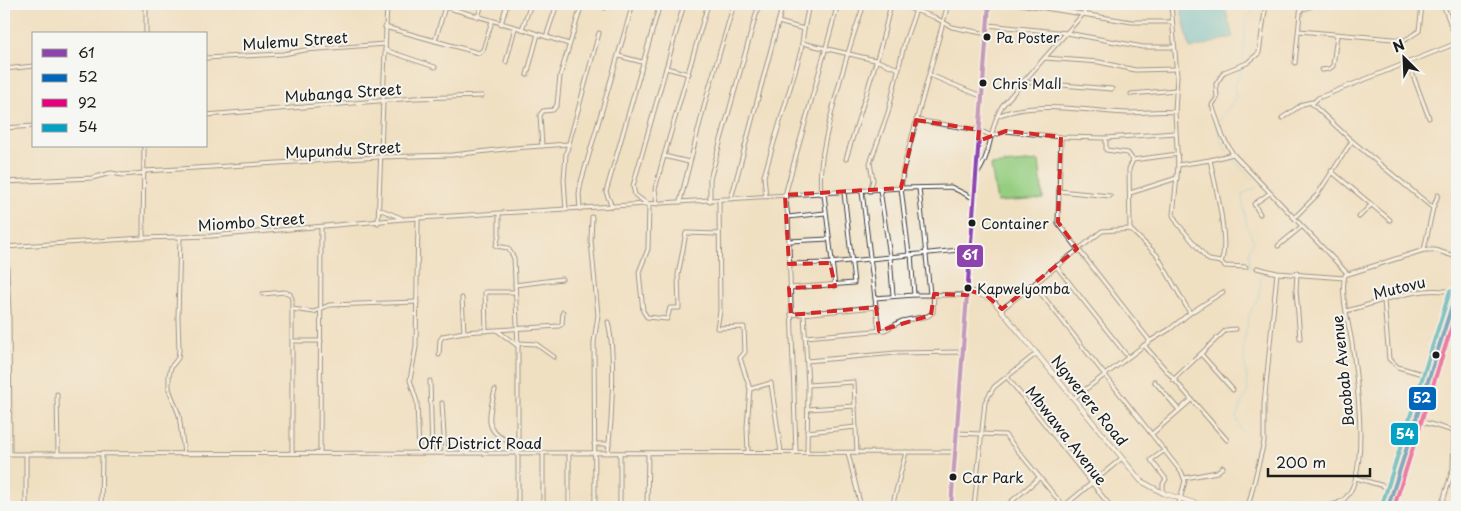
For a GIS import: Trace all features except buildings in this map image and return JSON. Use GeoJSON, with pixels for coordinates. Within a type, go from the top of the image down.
{"type":"FeatureCollection","features":[{"type":"Feature","properties":{"kind":"street"},"geometry":{"type":"LineString","coordinates":[[146,32],[146,5],[175,4]]}},
{"type":"Feature","properties":{"kind":"street"},"geometry":{"type":"LineString","coordinates":[[378,223],[386,4]]}},
{"type":"Feature","properties":{"kind":"street"},"geometry":{"type":"LineString","coordinates":[[435,4],[569,44]]}},
{"type":"Feature","properties":{"kind":"street"},"geometry":{"type":"LineString","coordinates":[[456,10],[457,4]]}},
{"type":"Feature","properties":{"kind":"street"},"geometry":{"type":"LineString","coordinates":[[478,17],[482,4]]}},
{"type":"Feature","properties":{"kind":"street"},"geometry":{"type":"LineString","coordinates":[[501,24],[507,4]]}},
{"type":"Feature","properties":{"kind":"street"},"geometry":{"type":"LineString","coordinates":[[522,29],[531,4]]}},
{"type":"Feature","properties":{"kind":"street"},"geometry":{"type":"LineString","coordinates":[[546,37],[556,4]]}},
{"type":"Feature","properties":{"kind":"street"},"geometry":{"type":"LineString","coordinates":[[542,146],[540,115],[543,111],[553,110],[557,105],[560,76],[582,4]]}},
{"type":"Feature","properties":{"kind":"street"},"geometry":{"type":"LineString","coordinates":[[580,209],[579,194],[581,182],[633,4]]}},
{"type":"Feature","properties":{"kind":"street"},"geometry":{"type":"LineString","coordinates":[[612,207],[606,192],[660,4]]}},
{"type":"Feature","properties":{"kind":"street"},"geometry":{"type":"LineString","coordinates":[[684,4],[633,186],[633,192],[649,205],[648,249],[639,272],[643,311],[646,317],[666,319],[670,308],[679,308],[678,276],[686,233],[719,234]]}},
{"type":"Feature","properties":{"kind":"street"},"geometry":{"type":"LineString","coordinates":[[657,204],[655,189],[708,4]]}},
{"type":"Feature","properties":{"kind":"street"},"geometry":{"type":"LineString","coordinates":[[680,202],[689,162],[734,4]]}},
{"type":"Feature","properties":{"kind":"street"},"geometry":{"type":"LineString","coordinates":[[710,200],[710,180],[759,4]]}},
{"type":"Feature","properties":{"kind":"street"},"geometry":{"type":"LineString","coordinates":[[731,199],[783,4]]}},
{"type":"Feature","properties":{"kind":"street"},"geometry":{"type":"LineString","coordinates":[[766,197],[764,176],[802,43],[809,4]]}},
{"type":"Feature","properties":{"kind":"street"},"geometry":{"type":"LineString","coordinates":[[796,452],[788,217],[785,195],[815,81],[827,48],[838,4]]}},
{"type":"Feature","properties":{"kind":"street"},"geometry":{"type":"LineString","coordinates":[[835,286],[830,262],[829,239],[822,194],[821,158],[847,53],[864,4]]}},
{"type":"Feature","properties":{"kind":"street"},"geometry":{"type":"LineString","coordinates":[[846,159],[875,60],[880,49],[891,4]]}},
{"type":"Feature","properties":{"kind":"street"},"geometry":{"type":"LineString","coordinates":[[897,4],[952,27],[987,34]]}},
{"type":"Feature","properties":{"kind":"street"},"geometry":{"type":"LineString","coordinates":[[870,190],[873,180],[870,164],[888,113],[905,41],[918,4]]}},
{"type":"Feature","properties":{"kind":"street"},"geometry":{"type":"LineString","coordinates":[[914,295],[901,188],[916,120],[930,75],[948,4]]}},
{"type":"Feature","properties":{"kind":"street"},"geometry":{"type":"LineString","coordinates":[[951,507],[989,4]]}},
{"type":"Feature","properties":{"kind":"street"},"geometry":{"type":"LineString","coordinates":[[1020,4],[1132,22],[1172,22]]}},
{"type":"Feature","properties":{"kind":"street"},"geometry":{"type":"LineString","coordinates":[[975,176],[983,165],[996,116],[1023,82],[1092,4]]}},
{"type":"Feature","properties":{"kind":"street"},"geometry":{"type":"LineString","coordinates":[[1171,4],[1176,69],[1174,112],[1178,154],[1174,218],[1209,260],[1221,262],[1225,266],[1246,267]]}},
{"type":"Feature","properties":{"kind":"street"},"geometry":{"type":"LineString","coordinates":[[1266,4],[1259,53],[1246,63],[1224,72],[1216,84],[1217,98],[1212,104],[1223,137],[1233,154],[1348,273]]}},
{"type":"Feature","properties":{"kind":"street"},"geometry":{"type":"LineString","coordinates":[[1295,63],[1301,4]]}},
{"type":"Feature","properties":{"kind":"street"},"geometry":{"type":"LineString","coordinates":[[1301,10],[1318,4]]}},
{"type":"Feature","properties":{"kind":"street"},"geometry":{"type":"LineString","coordinates":[[1282,118],[1303,104],[1457,43],[1443,4],[1422,6],[1401,4]]}},
{"type":"Feature","properties":{"kind":"street"},"geometry":{"type":"LineString","coordinates":[[435,41],[445,6]]}},
{"type":"Feature","properties":{"kind":"street"},"geometry":{"type":"LineString","coordinates":[[1299,31],[1404,40],[1419,31],[1422,6]]}},
{"type":"Feature","properties":{"kind":"street"},"geometry":{"type":"LineString","coordinates":[[385,27],[481,53],[492,21]]}},
{"type":"Feature","properties":{"kind":"street"},"geometry":{"type":"LineString","coordinates":[[778,22],[804,29]]}},
{"type":"Feature","properties":{"kind":"street"},"geometry":{"type":"LineString","coordinates":[[988,26],[1067,33],[1143,47],[1174,47]]}},
{"type":"Feature","properties":{"kind":"street"},"geometry":{"type":"LineString","coordinates":[[506,62],[515,28]]}},
{"type":"Feature","properties":{"kind":"street"},"geometry":{"type":"LineString","coordinates":[[566,210],[564,180],[568,144],[574,130],[577,106],[583,96],[599,33]]}},
{"type":"Feature","properties":{"kind":"street"},"geometry":{"type":"LineString","coordinates":[[528,75],[538,34]]}},
{"type":"Feature","properties":{"kind":"street"},"geometry":{"type":"LineString","coordinates":[[1322,70],[1333,66],[1338,34]]}},
{"type":"Feature","properties":{"kind":"street"},"geometry":{"type":"LineString","coordinates":[[802,43],[875,60],[899,69]]}},
{"type":"Feature","properties":{"kind":"street","name":"Mulemu Street"},"geometry":{"type":"LineString","coordinates":[[208,58],[290,53],[305,50],[385,44]]}},
{"type":"Feature","properties":{"kind":"street"},"geometry":{"type":"LineString","coordinates":[[385,50],[435,68]]}},
{"type":"Feature","properties":{"kind":"street"},"geometry":{"type":"LineString","coordinates":[[619,56],[642,62]]}},
{"type":"Feature","properties":{"kind":"street"},"geometry":{"type":"LineString","coordinates":[[1045,58],[1099,62],[1144,70],[1176,69]]}},
{"type":"Feature","properties":{"kind":"street"},"geometry":{"type":"LineString","coordinates":[[1408,62],[1428,118]]}},
{"type":"Feature","properties":{"kind":"street"},"geometry":{"type":"LineString","coordinates":[[4,69],[32,66]]}},
{"type":"Feature","properties":{"kind":"street"},"geometry":{"type":"LineString","coordinates":[[666,68],[689,74]]}},
{"type":"Feature","properties":{"kind":"street"},"geometry":{"type":"LineString","coordinates":[[930,75],[981,96]]}},
{"type":"Feature","properties":{"kind":"street"},"geometry":{"type":"LineString","coordinates":[[1023,82],[1112,88]]}},
{"type":"Feature","properties":{"kind":"street"},"geometry":{"type":"LineString","coordinates":[[1132,94],[1176,90]]}},
{"type":"Feature","properties":{"kind":"street","name":"Mubanga Street"},"geometry":{"type":"LineString","coordinates":[[208,115],[383,100],[482,96]]}},
{"type":"Feature","properties":{"kind":"street"},"geometry":{"type":"LineString","coordinates":[[1312,102],[1315,109],[1433,208]]}},
{"type":"Feature","properties":{"kind":"street"},"geometry":{"type":"LineString","coordinates":[[996,116],[1034,107],[1134,113],[1174,112]]}},
{"type":"Feature","properties":{"kind":"street"},"geometry":{"type":"LineString","coordinates":[[916,120],[979,130],[992,136],[1006,131],[1061,137],[1106,138],[1175,133]]}},
{"type":"Feature","properties":{"kind":"street"},"geometry":{"type":"LineString","coordinates":[[4,128],[32,126]]}},
{"type":"Feature","properties":{"kind":"street"},"geometry":{"type":"LineString","coordinates":[[1061,137],[1058,223],[1150,340]]}},
{"type":"Feature","properties":{"kind":"street"},"geometry":{"type":"LineString","coordinates":[[1106,138],[1106,150],[1128,153],[1133,160]]}},
{"type":"Feature","properties":{"kind":"street"},"geometry":{"type":"LineString","coordinates":[[1294,218],[1313,199],[1352,141]]}},
{"type":"Feature","properties":{"kind":"street","name":"Mupundu Street"},"geometry":{"type":"LineString","coordinates":[[4,182],[92,178],[111,173],[122,175],[380,157],[452,155],[568,144]]}},
{"type":"Feature","properties":{"kind":"street"},"geometry":{"type":"LineString","coordinates":[[143,238],[144,148]]}},
{"type":"Feature","properties":{"kind":"street"},"geometry":{"type":"LineString","coordinates":[[1133,160],[1178,154]]}},
{"type":"Feature","properties":{"kind":"street"},"geometry":{"type":"LineString","coordinates":[[1178,165],[1233,154]]}},
{"type":"Feature","properties":{"kind":"street"},"geometry":{"type":"LineString","coordinates":[[664,156],[689,162]]}},
{"type":"Feature","properties":{"kind":"street"},"geometry":{"type":"LineString","coordinates":[[1133,160],[1129,169],[1130,228],[1157,255],[1190,314]]}},
{"type":"Feature","properties":{"kind":"street"},"geometry":{"type":"LineString","coordinates":[[1210,160],[1217,188],[1224,238],[1221,262]]}},
{"type":"Feature","properties":{"kind":"street"},"geometry":{"type":"LineString","coordinates":[[1331,171],[1390,220]]}},
{"type":"Feature","properties":{"kind":"street"},"geometry":{"type":"LineString","coordinates":[[1130,193],[1177,178]]}},
{"type":"Feature","properties":{"kind":"street","name":"Miombo Street"},"geometry":{"type":"LineString","coordinates":[[5,247],[180,237],[378,223],[404,219],[499,215],[901,188],[951,187],[973,198]]}},
{"type":"Feature","properties":{"kind":"street"},"geometry":{"type":"LineString","coordinates":[[805,337],[879,331],[902,321],[931,315],[932,294],[919,188]]}},
{"type":"Feature","properties":{"kind":"street"},"geometry":{"type":"LineString","coordinates":[[880,190],[890,256],[892,296]]}},
{"type":"Feature","properties":{"kind":"street"},"geometry":{"type":"LineString","coordinates":[[862,191],[879,331]]}},
{"type":"Feature","properties":{"kind":"street"},"geometry":{"type":"LineString","coordinates":[[1059,191],[1110,196]]}},
{"type":"Feature","properties":{"kind":"street"},"geometry":{"type":"LineString","coordinates":[[790,288],[835,286],[854,283],[844,192]]}},
{"type":"Feature","properties":{"kind":"street"},"geometry":{"type":"LineString","coordinates":[[1260,214],[1254,204],[1270,193]]}},
{"type":"Feature","properties":{"kind":"street"},"geometry":{"type":"LineString","coordinates":[[1424,250],[1433,208],[1438,195]]}},
{"type":"Feature","properties":{"kind":"street"},"geometry":{"type":"LineString","coordinates":[[719,200],[720,311],[717,328],[744,327],[745,352],[740,358],[750,389],[747,427],[748,452]]}},
{"type":"Feature","properties":{"kind":"street"},"geometry":{"type":"LineString","coordinates":[[1359,217],[1371,205]]}},
{"type":"Feature","properties":{"kind":"street"},"geometry":{"type":"LineString","coordinates":[[379,209],[404,219]]}},
{"type":"Feature","properties":{"kind":"street"},"geometry":{"type":"LineString","coordinates":[[788,217],[825,213]]}},
{"type":"Feature","properties":{"kind":"street"},"geometry":{"type":"LineString","coordinates":[[499,215],[499,235],[496,246],[508,248],[514,256],[518,345],[518,507],[523,507]]}},
{"type":"Feature","properties":{"kind":"street"},"geometry":{"type":"LineString","coordinates":[[592,217],[591,240],[598,315],[594,342],[595,507]]}},
{"type":"Feature","properties":{"kind":"street"},"geometry":{"type":"LineString","coordinates":[[418,219],[416,347],[410,380],[417,402],[419,453]]}},
{"type":"Feature","properties":{"kind":"street"},"geometry":{"type":"LineString","coordinates":[[1278,246],[1302,226]]}},
{"type":"Feature","properties":{"kind":"street"},"geometry":{"type":"LineString","coordinates":[[320,453],[321,227]]}},
{"type":"Feature","properties":{"kind":"street"},"geometry":{"type":"LineString","coordinates":[[1002,309],[1102,231],[1130,228]]}},
{"type":"Feature","properties":{"kind":"street"},"geometry":{"type":"LineString","coordinates":[[180,237],[179,350],[178,358],[171,367],[169,376],[170,389],[179,415],[184,453]]}},
{"type":"Feature","properties":{"kind":"street"},"geometry":{"type":"LineString","coordinates":[[789,242],[829,239]]}},
{"type":"Feature","properties":{"kind":"street"},"geometry":{"type":"LineString","coordinates":[[5,247],[10,454]]}},
{"type":"Feature","properties":{"kind":"street"},"geometry":{"type":"LineString","coordinates":[[789,264],[969,249]]}},
{"type":"Feature","properties":{"kind":"street"},"geometry":{"type":"LineString","coordinates":[[1257,268],[1277,273],[1298,273],[1344,278],[1348,273],[1424,250],[1435,250],[1457,257]]}},
{"type":"Feature","properties":{"kind":"street"},"geometry":{"type":"LineString","coordinates":[[1056,266],[1128,357]]}},
{"type":"Feature","properties":{"kind":"street"},"geometry":{"type":"LineString","coordinates":[[1248,507],[1264,442],[1264,405],[1277,273]]}},
{"type":"Feature","properties":{"kind":"street"},"geometry":{"type":"LineString","coordinates":[[1298,273],[1296,290],[1300,338]]}},
{"type":"Feature","properties":{"kind":"street","name":"Baobab Avenue"},"geometry":{"type":"LineString","coordinates":[[1280,507],[1339,502],[1348,495],[1356,478],[1362,445],[1354,360],[1346,311],[1344,278]]}},
{"type":"Feature","properties":{"kind":"street"},"geometry":{"type":"LineString","coordinates":[[515,285],[562,279]]}},
{"type":"Feature","properties":{"kind":"street"},"geometry":{"type":"LineString","coordinates":[[1036,282],[1039,291],[1104,376],[1153,434],[1185,478],[1178,507]]}},
{"type":"Feature","properties":{"kind":"street"},"geometry":{"type":"LineString","coordinates":[[1030,287],[1039,291]]}},
{"type":"Feature","properties":{"kind":"street","name":"Mutovu"},"geometry":{"type":"LineString","coordinates":[[1346,311],[1384,302],[1401,295],[1433,289],[1457,292]]}},
{"type":"Feature","properties":{"kind":"street","name":"Ngwerere Road"},"geometry":{"type":"LineString","coordinates":[[967,290],[992,299],[1002,309],[1142,481],[1163,493],[1207,507]]}},
{"type":"Feature","properties":{"kind":"street"},"geometry":{"type":"LineString","coordinates":[[486,331],[485,292],[515,292]]}},
{"type":"Feature","properties":{"kind":"street"},"geometry":{"type":"LineString","coordinates":[[1074,398],[1150,340],[1170,330],[1223,292]]}},
{"type":"Feature","properties":{"kind":"street"},"geometry":{"type":"LineString","coordinates":[[1388,507],[1457,292]]}},
{"type":"Feature","properties":{"kind":"street"},"geometry":{"type":"LineString","coordinates":[[262,294],[289,293],[292,299],[292,453]]}},
{"type":"Feature","properties":{"kind":"street"},"geometry":{"type":"LineString","coordinates":[[875,298],[932,294],[967,295]]}},
{"type":"Feature","properties":{"kind":"street"},"geometry":{"type":"LineString","coordinates":[[462,298],[464,332]]}},
{"type":"Feature","properties":{"kind":"street"},"geometry":{"type":"LineString","coordinates":[[292,309],[314,312],[329,305],[417,302]]}},
{"type":"Feature","properties":{"kind":"street"},"geometry":{"type":"LineString","coordinates":[[1384,302],[1389,359],[1398,367],[1429,376]]}},
{"type":"Feature","properties":{"kind":"street"},"geometry":{"type":"LineString","coordinates":[[791,314],[876,307]]}},
{"type":"Feature","properties":{"kind":"street"},"geometry":{"type":"LineString","coordinates":[[439,356],[441,337],[464,332],[559,326],[562,324],[563,312]]}},
{"type":"Feature","properties":{"kind":"street"},"geometry":{"type":"LineString","coordinates":[[804,313],[808,385],[807,452]]}},
{"type":"Feature","properties":{"kind":"street"},"geometry":{"type":"LineString","coordinates":[[608,322],[611,336],[608,453]]}},
{"type":"Feature","properties":{"kind":"street"},"geometry":{"type":"LineString","coordinates":[[1173,380],[1226,330],[1236,329]]}},
{"type":"Feature","properties":{"kind":"street"},"geometry":{"type":"LineString","coordinates":[[497,330],[518,345],[536,344],[554,357]]}},
{"type":"Feature","properties":{"kind":"street"},"geometry":{"type":"LineString","coordinates":[[293,341],[321,341]]}},
{"type":"Feature","properties":{"kind":"street"},"geometry":{"type":"LineString","coordinates":[[1144,345],[1226,440]]}},
{"type":"Feature","properties":{"kind":"street"},"geometry":{"type":"LineString","coordinates":[[807,361],[896,353],[963,352]]}},
{"type":"Feature","properties":{"kind":"street"},"geometry":{"type":"LineString","coordinates":[[974,507],[981,434],[985,402],[988,394],[1037,353]]}},
{"type":"Feature","properties":{"kind":"street"},"geometry":{"type":"LineString","coordinates":[[1201,354],[1233,390]]}},
{"type":"Feature","properties":{"kind":"street","name":"Mbwawa Avenue"},"geometry":{"type":"LineString","coordinates":[[1007,377],[1110,507]]}},
{"type":"Feature","properties":{"kind":"street"},"geometry":{"type":"LineString","coordinates":[[430,381],[432,453]]}},
{"type":"Feature","properties":{"kind":"street"},"geometry":{"type":"LineString","coordinates":[[1154,381],[1179,410]]}},
{"type":"Feature","properties":{"kind":"street"},"geometry":{"type":"LineString","coordinates":[[808,385],[854,382],[857,452]]}},
{"type":"Feature","properties":{"kind":"street"},"geometry":{"type":"LineString","coordinates":[[750,389],[771,383],[781,452]]}},
{"type":"Feature","properties":{"kind":"street"},"geometry":{"type":"LineString","coordinates":[[495,390],[489,418],[492,428],[501,439],[518,445]]}},
{"type":"Feature","properties":{"kind":"street"},"geometry":{"type":"LineString","coordinates":[[56,394],[58,454]]}},
{"type":"Feature","properties":{"kind":"street"},"geometry":{"type":"LineString","coordinates":[[1153,434],[1191,400]]}},
{"type":"Feature","properties":{"kind":"street"},"geometry":{"type":"LineString","coordinates":[[442,403],[445,453]]}},
{"type":"Feature","properties":{"kind":"street"},"geometry":{"type":"LineString","coordinates":[[808,409],[855,406]]}},
{"type":"Feature","properties":{"kind":"street"},"geometry":{"type":"LineString","coordinates":[[1416,420],[1456,432]]}},
{"type":"Feature","properties":{"kind":"street"},"geometry":{"type":"LineString","coordinates":[[1441,507],[1453,470],[1457,422]]}},
{"type":"Feature","properties":{"kind":"street"},"geometry":{"type":"LineString","coordinates":[[807,432],[856,427]]}},
{"type":"Feature","properties":{"kind":"street"},"geometry":{"type":"LineString","coordinates":[[957,433],[1005,435],[1063,507],[1122,458]]}},
{"type":"Feature","properties":{"kind":"street"},"geometry":{"type":"LineString","coordinates":[[594,444],[609,444]]}},
{"type":"Feature","properties":{"kind":"street"},"geometry":{"type":"LineString","coordinates":[[1163,493],[1163,484],[1166,479],[1151,460],[1165,450]]}},
{"type":"Feature","properties":{"kind":"street"},"geometry":{"type":"LineString","coordinates":[[848,452],[861,507]]}},
{"type":"Feature","properties":{"kind":"street"},"geometry":{"type":"LineString","coordinates":[[892,507],[906,452]]}},
{"type":"Feature","properties":{"kind":"street","name":"Off District Road"},"geometry":{"type":"LineString","coordinates":[[4,454],[956,452]]}},
{"type":"Feature","properties":{"kind":"street"},"geometry":{"type":"LineString","coordinates":[[101,507],[102,453]]}},
{"type":"Feature","properties":{"kind":"street"},"geometry":{"type":"LineString","coordinates":[[543,453],[543,507]]}},
{"type":"Feature","properties":{"kind":"street"},"geometry":{"type":"LineString","coordinates":[[569,453],[569,507]]}},
{"type":"Feature","properties":{"kind":"street"},"geometry":{"type":"LineString","coordinates":[[620,453],[620,507]]}},
{"type":"Feature","properties":{"kind":"street"},"geometry":{"type":"LineString","coordinates":[[647,507],[648,453]]}},
{"type":"Feature","properties":{"kind":"street"},"geometry":{"type":"LineString","coordinates":[[26,454],[26,507]]}},
{"type":"Feature","properties":{"kind":"street"},"geometry":{"type":"LineString","coordinates":[[1185,478],[1217,472],[1223,467]]}},
{"type":"Feature","properties":{"kind":"street"},"geometry":{"type":"LineString","coordinates":[[1453,470],[1457,471]]}},
{"type":"Feature","properties":{"kind":"street"},"geometry":{"type":"LineString","coordinates":[[1005,507],[1039,478]]}},
{"type":"Feature","properties":{"kind":"street"},"geometry":{"type":"LineString","coordinates":[[1356,478],[1394,489]]}},
{"type":"Feature","properties":{"kind":"street"},"geometry":{"type":"LineString","coordinates":[[842,507],[897,507]]}},
{"type":"Feature","properties":{"kind":"highlighted area"},"geometry":{"type":"Polygon","coordinates":[[[916,120],[979,130],[978,141],[1006,131],[1061,137],[1058,222],[1077,249],[1002,309],[986,295],[967,290],[967,295],[934,294],[931,315],[879,331],[876,307],[791,315],[789,288],[835,286],[830,263],[789,264],[785,195],[901,188],[916,120]]]}},
{"type":"Feature","properties":{"kind":"green space"},"geometry":{"type":"Polygon","coordinates":[[[1039,161],[1043,199],[997,202],[991,165],[1039,161]]]}},
{"type":"Feature","properties":{"kind":"water"},"geometry":{"type":"Polygon","coordinates":[[[1180,4],[1224,4],[1233,37],[1190,49],[1180,4]]]}},
{"type":"Feature","properties":{"kind":"waterway"},"geometry":{"type":"LineString","coordinates":[[1243,61],[1246,18],[1260,4]]}},
{"type":"Feature","properties":{"kind":"waterway"},"geometry":{"type":"LineString","coordinates":[[1219,121],[1236,97],[1234,87],[1244,67]]}},
{"type":"Feature","properties":{"kind":"waterway"},"geometry":{"type":"LineString","coordinates":[[1215,124],[1227,153]]}},
{"type":"Feature","properties":{"kind":"waterway"},"geometry":{"type":"LineString","coordinates":[[1231,157],[1256,184]]}},
{"type":"Feature","properties":{"kind":"waterway"},"geometry":{"type":"LineString","coordinates":[[1242,432],[1236,417],[1248,390],[1243,347],[1249,315],[1259,296],[1262,273],[1249,267],[1249,249],[1254,241],[1247,227],[1242,194],[1257,187]]}},
{"type":"Feature","properties":{"kind":"transit line","name":"61"},"geometry":{"type":"LineString","coordinates":[[951,507],[989,4]]}},
{"type":"Feature","properties":{"kind":"transit line","name":"52"},"geometry":{"type":"LineString","coordinates":[[1388,507],[1457,290]]}},
{"type":"Feature","properties":{"kind":"transit line","name":"54"},"geometry":{"type":"LineString","coordinates":[[1382,505],[1450,291]]}},
{"type":"Feature","properties":{"kind":"transit line","name":"92"},"geometry":{"type":"LineString","coordinates":[[1394,507],[1457,310]]}},
{"type":"Feature","properties":{"kind":"place","name":"Pa Poster"},"geometry":{"type":"Point","coordinates":[987,37]}},
{"type":"Feature","properties":{"kind":"place","name":"Chris Mall"},"geometry":{"type":"Point","coordinates":[983,83]}},
{"type":"Feature","properties":{"kind":"place","name":"Container"},"geometry":{"type":"Point","coordinates":[972,223]}},
{"type":"Feature","properties":{"kind":"place","name":"Kapwelyomba"},"geometry":{"type":"Point","coordinates":[968,288]}},
{"type":"Feature","properties":{"kind":"place","name":"Car Park"},"geometry":{"type":"Point","coordinates":[953,477]}}]}
